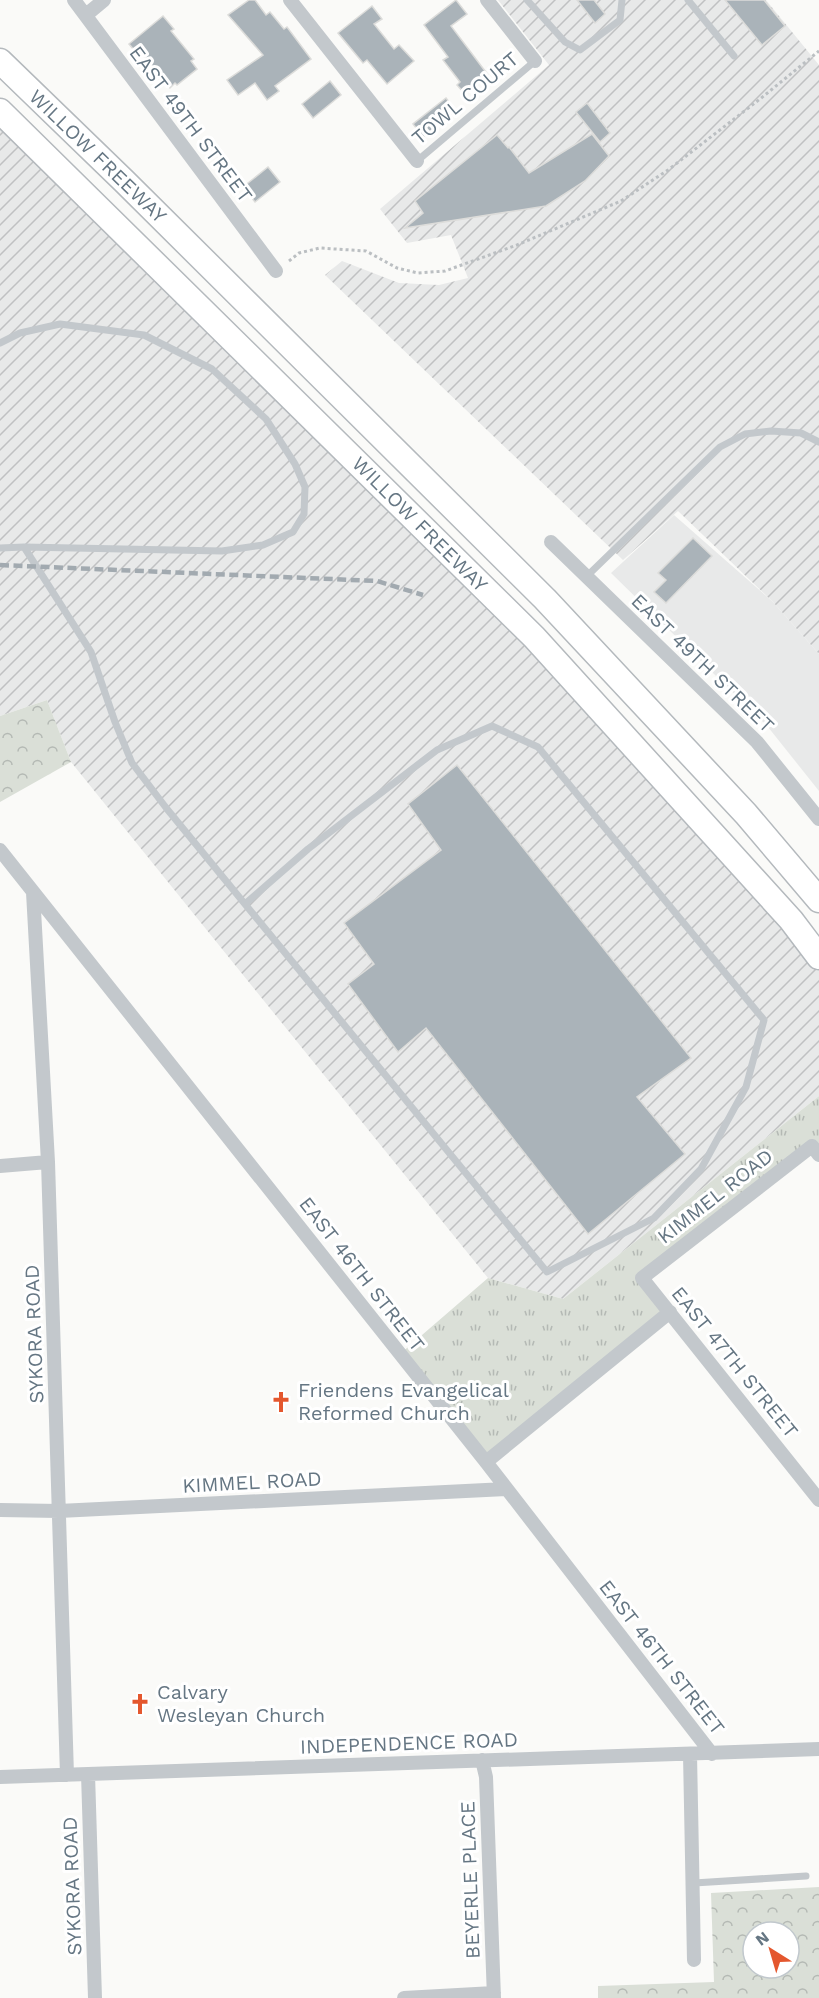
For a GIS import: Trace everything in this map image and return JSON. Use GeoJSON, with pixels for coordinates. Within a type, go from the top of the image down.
{"type":"FeatureCollection","features":[{"type":"Feature","properties":{"kind":"highway","name":"WILLOW FREEWAY"},"geometry":{"type":"LineString","coordinates":[[0,61],[545,599],[746,814],[819,900]]}},
{"type":"Feature","properties":{"kind":"highway","name":"WILLOW FREEWAY"},"geometry":{"type":"LineString","coordinates":[[0,111],[534,637],[791,920],[819,957]]}},
{"type":"Feature","properties":{"kind":"street","name":"EAST 49TH STREET"},"geometry":{"type":"LineString","coordinates":[[74,0],[276,271]]}},
{"type":"Feature","properties":{"kind":"street"},"geometry":{"type":"LineString","coordinates":[[86,15],[104,0]]}},
{"type":"Feature","properties":{"kind":"street"},"geometry":{"type":"LineString","coordinates":[[290,0],[417,161]]}},
{"type":"Feature","properties":{"kind":"street"},"geometry":{"type":"LineString","coordinates":[[492,2],[535,61]]}},
{"type":"Feature","properties":{"kind":"street","name":"EAST 49TH STREET"},"geometry":{"type":"LineString","coordinates":[[550,542],[757,742],[819,819]]}},
{"type":"Feature","properties":{"kind":"street","name":"EAST 46TH STREET"},"geometry":{"type":"LineString","coordinates":[[0,850],[486,1462],[712,1754]]}},
{"type":"Feature","properties":{"kind":"street","name":"SYKORA ROAD"},"geometry":{"type":"LineString","coordinates":[[33,892],[48,1162],[67,1775]]}},
{"type":"Feature","properties":{"kind":"street","name":"KIMMEL ROAD"},"geometry":{"type":"LineString","coordinates":[[642,1278],[815,1150]]}},
{"type":"Feature","properties":{"kind":"street"},"geometry":{"type":"LineString","coordinates":[[0,1166],[48,1162]]}},
{"type":"Feature","properties":{"kind":"street","name":"EAST 47TH STREET"},"geometry":{"type":"LineString","coordinates":[[642,1278],[819,1500]]}},
{"type":"Feature","properties":{"kind":"street"},"geometry":{"type":"LineString","coordinates":[[486,1462],[670,1312]]}},
{"type":"Feature","properties":{"kind":"street","name":"KIMMEL ROAD"},"geometry":{"type":"LineString","coordinates":[[0,1510],[59,1510],[506,1489]]}},
{"type":"Feature","properties":{"kind":"street","name":"INDEPENDENCE ROAD"},"geometry":{"type":"LineString","coordinates":[[0,1777],[819,1749]]}},
{"type":"Feature","properties":{"kind":"street"},"geometry":{"type":"LineString","coordinates":[[690,1754],[694,1960]]}},
{"type":"Feature","properties":{"kind":"street","name":"BEYERLE PLACE"},"geometry":{"type":"LineString","coordinates":[[482,1760],[486,1777],[494,1995]]}},
{"type":"Feature","properties":{"kind":"street","name":"SYKORA ROAD"},"geometry":{"type":"LineString","coordinates":[[88,1774],[95,1998]]}},
{"type":"Feature","properties":{"kind":"street"},"geometry":{"type":"LineString","coordinates":[[404,1998],[494,1995]]}},
{"type":"Feature","properties":{"kind":"lane"},"geometry":{"type":"LineString","coordinates":[[527,0],[565,42],[580,50],[620,20],[622,0]]}},
{"type":"Feature","properties":{"kind":"lane"},"geometry":{"type":"LineString","coordinates":[[688,0],[734,56]]}},
{"type":"Feature","properties":{"kind":"lane","name":"TOWL COURT"},"geometry":{"type":"LineString","coordinates":[[417,161],[535,61]]}},
{"type":"Feature","properties":{"kind":"lane"},"geometry":{"type":"LineString","coordinates":[[0,342],[20,333],[60,324],[144,334],[212,369],[266,419],[295,464],[305,487],[304,514],[293,532],[263,545],[222,551],[0,548]]}},
{"type":"Feature","properties":{"kind":"lane"},"geometry":{"type":"LineString","coordinates":[[586,577],[720,447],[745,434],[771,431],[801,433],[819,442]]}},
{"type":"Feature","properties":{"kind":"lane"},"geometry":{"type":"LineString","coordinates":[[24,547],[91,652],[115,722],[132,762],[167,809],[547,1272],[654,1218],[701,1169],[746,1087],[764,1020],[537,747],[492,726],[437,750],[309,849],[245,904]]}},
{"type":"Feature","properties":{"kind":"lane"},"geometry":{"type":"LineString","coordinates":[[693,1884],[806,1876]]}},
{"type":"Feature","properties":{"kind":"path"},"geometry":{"type":"LineString","coordinates":[[289,261],[299,253],[320,248],[366,251],[397,268],[418,273],[445,271],[518,245],[621,201],[695,149],[819,51]]}},
{"type":"Feature","properties":{"kind":"shaded area"},"geometry":{"type":"Polygon","coordinates":[[[498,0],[766,0],[819,65],[819,654],[773,602],[678,511],[623,560],[325,275],[342,261],[399,283],[439,285],[468,278],[451,235],[407,243],[380,209],[549,65],[498,0]]]}},
{"type":"Feature","properties":{"kind":"shaded area"},"geometry":{"type":"Polygon","coordinates":[[[0,111],[534,637],[819,957],[819,1096],[563,1299],[488,1278],[71,762],[47,700],[0,716],[0,111]]]}},
{"type":"Feature","properties":{"kind":"shaded area"},"geometry":{"type":"Polygon","coordinates":[[[674,515],[773,602],[819,654],[819,791],[768,727],[611,573],[674,515]]]}},
{"type":"Feature","properties":{"kind":"green space"},"geometry":{"type":"Polygon","coordinates":[[[47,700],[71,762],[0,802],[0,716],[47,700]]]}},
{"type":"Feature","properties":{"kind":"green space"},"geometry":{"type":"Polygon","coordinates":[[[819,1096],[819,1155],[812,1146],[642,1277],[670,1312],[486,1462],[400,1354],[488,1278],[563,1299],[819,1096]]]}},
{"type":"Feature","properties":{"kind":"green space"},"geometry":{"type":"Polygon","coordinates":[[[819,1887],[819,1998],[598,1998],[598,1986],[714,1982],[711,1893],[819,1887]]]}},
{"type":"Feature","properties":{"kind":"building"},"geometry":{"type":"Polygon","coordinates":[[[249,0],[255,0],[266,15],[270,12],[284,29],[287,27],[311,59],[275,86],[279,91],[267,100],[255,83],[238,95],[227,80],[263,55],[228,15],[249,0]]]}},
{"type":"Feature","properties":{"kind":"building"},"geometry":{"type":"Polygon","coordinates":[[[456,0],[467,14],[451,26],[488,75],[465,94],[457,85],[460,82],[443,60],[448,57],[424,25],[456,0]]]}},
{"type":"Feature","properties":{"kind":"building"},"geometry":{"type":"Polygon","coordinates":[[[577,0],[594,0],[605,14],[595,23],[577,0]]]}},
{"type":"Feature","properties":{"kind":"building"},"geometry":{"type":"Polygon","coordinates":[[[725,0],[764,0],[785,26],[762,45],[725,0]]]}},
{"type":"Feature","properties":{"kind":"building"},"geometry":{"type":"Polygon","coordinates":[[[372,6],[382,19],[374,24],[394,49],[399,45],[414,61],[387,84],[367,60],[363,63],[338,33],[372,6]]]}},
{"type":"Feature","properties":{"kind":"building"},"geometry":{"type":"Polygon","coordinates":[[[163,16],[174,29],[171,31],[194,59],[191,61],[197,69],[170,88],[143,55],[140,57],[129,44],[163,16]]]}},
{"type":"Feature","properties":{"kind":"building"},"geometry":{"type":"Polygon","coordinates":[[[330,81],[341,95],[313,118],[302,104],[330,81]]]}},
{"type":"Feature","properties":{"kind":"building"},"geometry":{"type":"Polygon","coordinates":[[[446,98],[456,111],[423,137],[413,124],[446,98]]]}},
{"type":"Feature","properties":{"kind":"building"},"geometry":{"type":"Polygon","coordinates":[[[587,103],[610,133],[600,142],[576,112],[587,103]]]}},
{"type":"Feature","properties":{"kind":"building"},"geometry":{"type":"Polygon","coordinates":[[[592,134],[609,156],[585,181],[546,206],[405,228],[423,213],[415,201],[497,135],[529,173],[592,134]]]}},
{"type":"Feature","properties":{"kind":"building"},"geometry":{"type":"Polygon","coordinates":[[[268,167],[280,182],[255,202],[243,187],[268,167]]]}},
{"type":"Feature","properties":{"kind":"building"},"geometry":{"type":"Polygon","coordinates":[[[693,538],[712,556],[666,603],[654,592],[666,580],[658,573],[693,538]]]}},
{"type":"Feature","properties":{"kind":"building"},"geometry":{"type":"Polygon","coordinates":[[[457,765],[691,1058],[637,1097],[685,1154],[588,1234],[426,1028],[398,1052],[348,984],[374,964],[344,923],[441,850],[408,804],[457,765]]]}},
{"type":"Feature","properties":{"kind":"railway"},"geometry":{"type":"LineString","coordinates":[[0,565],[377,581],[423,595]]}},
{"type":"Feature","properties":{"kind":"place","name":"Friendens Evangelical Reformed Church"},"geometry":{"type":"Point","coordinates":[281,1402]}},
{"type":"Feature","properties":{"kind":"place","name":"Calvary Wesleyan Church"},"geometry":{"type":"Point","coordinates":[140,1704]}}]}
